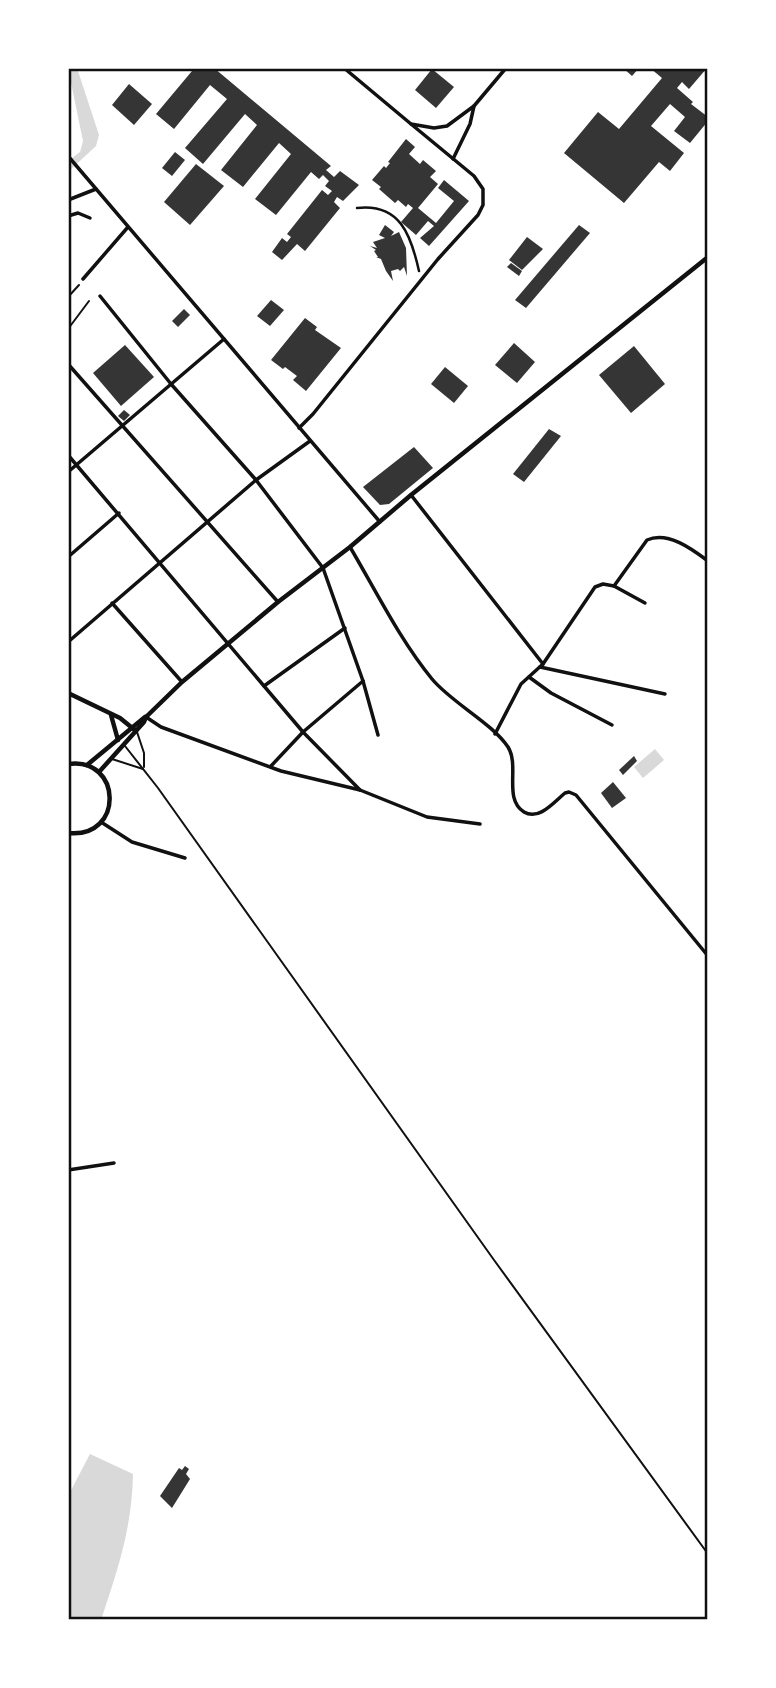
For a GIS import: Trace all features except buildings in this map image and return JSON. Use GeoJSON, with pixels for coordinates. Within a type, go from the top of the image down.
{"type":"FeatureCollection","features":[{"type":"Feature","properties":{"kind":"main road"},"geometry":{"type":"LineString","coordinates":[[87,765],[134,728],[182,682],[278,601],[350,547],[708,257]]}},
{"type":"Feature","properties":{"kind":"main road"},"geometry":{"type":"LineString","coordinates":[[68,693],[98,706],[134,728]]}},
{"type":"Feature","properties":{"kind":"main road"},"geometry":{"type":"LineString","coordinates":[[111,715],[118,740]]}},
{"type":"Feature","properties":{"kind":"main road"},"geometry":{"type":"LineString","coordinates":[[99,772],[134,728]]}},
{"type":"Feature","properties":{"kind":"main road"},"geometry":{"type":"LineString","coordinates":[[68,764],[87,765],[99,772],[107,784],[110,797],[108,810],[101,822],[83,833],[68,833]]}},
{"type":"Feature","properties":{"kind":"street"},"geometry":{"type":"LineString","coordinates":[[299,428],[481,210],[485,195],[481,184],[344,68]]}},
{"type":"Feature","properties":{"kind":"street"},"geometry":{"type":"LineString","coordinates":[[411,124],[440,128],[457,120],[474,106],[506,68]]}},
{"type":"Feature","properties":{"kind":"street"},"geometry":{"type":"LineString","coordinates":[[453,159],[470,124],[474,106]]}},
{"type":"Feature","properties":{"kind":"street"},"geometry":{"type":"LineString","coordinates":[[68,156],[380,522]]}},
{"type":"Feature","properties":{"kind":"street"},"geometry":{"type":"LineString","coordinates":[[68,200],[96,189]]}},
{"type":"Feature","properties":{"kind":"street"},"geometry":{"type":"LineString","coordinates":[[357,208],[380,208],[398,220],[408,233],[419,271]]}},
{"type":"Feature","properties":{"kind":"street"},"geometry":{"type":"LineString","coordinates":[[68,216],[78,213],[90,218]]}},
{"type":"Feature","properties":{"kind":"street"},"geometry":{"type":"LineString","coordinates":[[83,279],[128,227]]}},
{"type":"Feature","properties":{"kind":"street"},"geometry":{"type":"LineString","coordinates":[[100,296],[256,480],[323,568],[363,681],[378,735]]}},
{"type":"Feature","properties":{"kind":"street"},"geometry":{"type":"LineString","coordinates":[[68,472],[224,339]]}},
{"type":"Feature","properties":{"kind":"street"},"geometry":{"type":"LineString","coordinates":[[68,364],[278,601]]}},
{"type":"Feature","properties":{"kind":"street"},"geometry":{"type":"LineString","coordinates":[[69,640],[256,480],[310,440]]}},
{"type":"Feature","properties":{"kind":"street"},"geometry":{"type":"LineString","coordinates":[[68,455],[303,732],[360,790]]}},
{"type":"Feature","properties":{"kind":"street"},"geometry":{"type":"LineString","coordinates":[[411,495],[541,665],[666,694]]}},
{"type":"Feature","properties":{"kind":"street"},"geometry":{"type":"LineString","coordinates":[[68,557],[119,513]]}},
{"type":"Feature","properties":{"kind":"street"},"geometry":{"type":"LineString","coordinates":[[614,586],[642,546],[653,537],[680,544],[708,561]]}},
{"type":"Feature","properties":{"kind":"street"},"geometry":{"type":"LineString","coordinates":[[350,547],[406,641],[434,681],[495,734],[510,752],[513,796],[521,810],[538,814],[565,793],[576,794],[708,956]]}},
{"type":"Feature","properties":{"kind":"street"},"geometry":{"type":"LineString","coordinates":[[495,734],[514,696],[541,665],[595,587],[603,584],[614,586],[645,603]]}},
{"type":"Feature","properties":{"kind":"street"},"geometry":{"type":"LineString","coordinates":[[113,603],[182,682]]}},
{"type":"Feature","properties":{"kind":"street"},"geometry":{"type":"LineString","coordinates":[[264,686],[345,628]]}},
{"type":"Feature","properties":{"kind":"street"},"geometry":{"type":"LineString","coordinates":[[528,677],[551,693],[612,725]]}},
{"type":"Feature","properties":{"kind":"street"},"geometry":{"type":"LineString","coordinates":[[271,766],[303,732],[363,681]]}},
{"type":"Feature","properties":{"kind":"street"},"geometry":{"type":"LineString","coordinates":[[146,717],[161,727],[281,771],[360,790],[427,817],[480,824]]}},
{"type":"Feature","properties":{"kind":"street"},"geometry":{"type":"LineString","coordinates":[[101,822],[132,842],[186,858]]}},
{"type":"Feature","properties":{"kind":"street"},"geometry":{"type":"LineString","coordinates":[[68,1170],[114,1163]]}},
{"type":"Feature","properties":{"kind":"lane"},"geometry":{"type":"LineString","coordinates":[[134,728],[140,737],[144,768]]}},
{"type":"Feature","properties":{"kind":"lane"},"geometry":{"type":"LineString","coordinates":[[123,743],[144,768],[486,1249],[708,1554]]}},
{"type":"Feature","properties":{"kind":"lane"},"geometry":{"type":"LineString","coordinates":[[110,758],[144,768]]}},
{"type":"Feature","properties":{"kind":"path"},"geometry":{"type":"LineString","coordinates":[[68,297],[83,279]]}},
{"type":"Feature","properties":{"kind":"path"},"geometry":{"type":"LineString","coordinates":[[68,329],[89,301]]}},
{"type":"Feature","properties":{"kind":"shaded area"},"geometry":{"type":"Polygon","coordinates":[[[68,68],[77,68],[99,135],[96,146],[68,172],[68,161],[80,152],[83,141],[68,68]]]}},
{"type":"Feature","properties":{"kind":"shaded area"},"geometry":{"type":"Polygon","coordinates":[[[655,749],[664,760],[643,778],[634,767],[655,749]]]}},
{"type":"Feature","properties":{"kind":"shaded area"},"geometry":{"type":"Polygon","coordinates":[[[90,1454],[133,1474],[130,1512],[118,1566],[101,1620],[68,1620],[68,1496],[90,1454]]]}}]}
